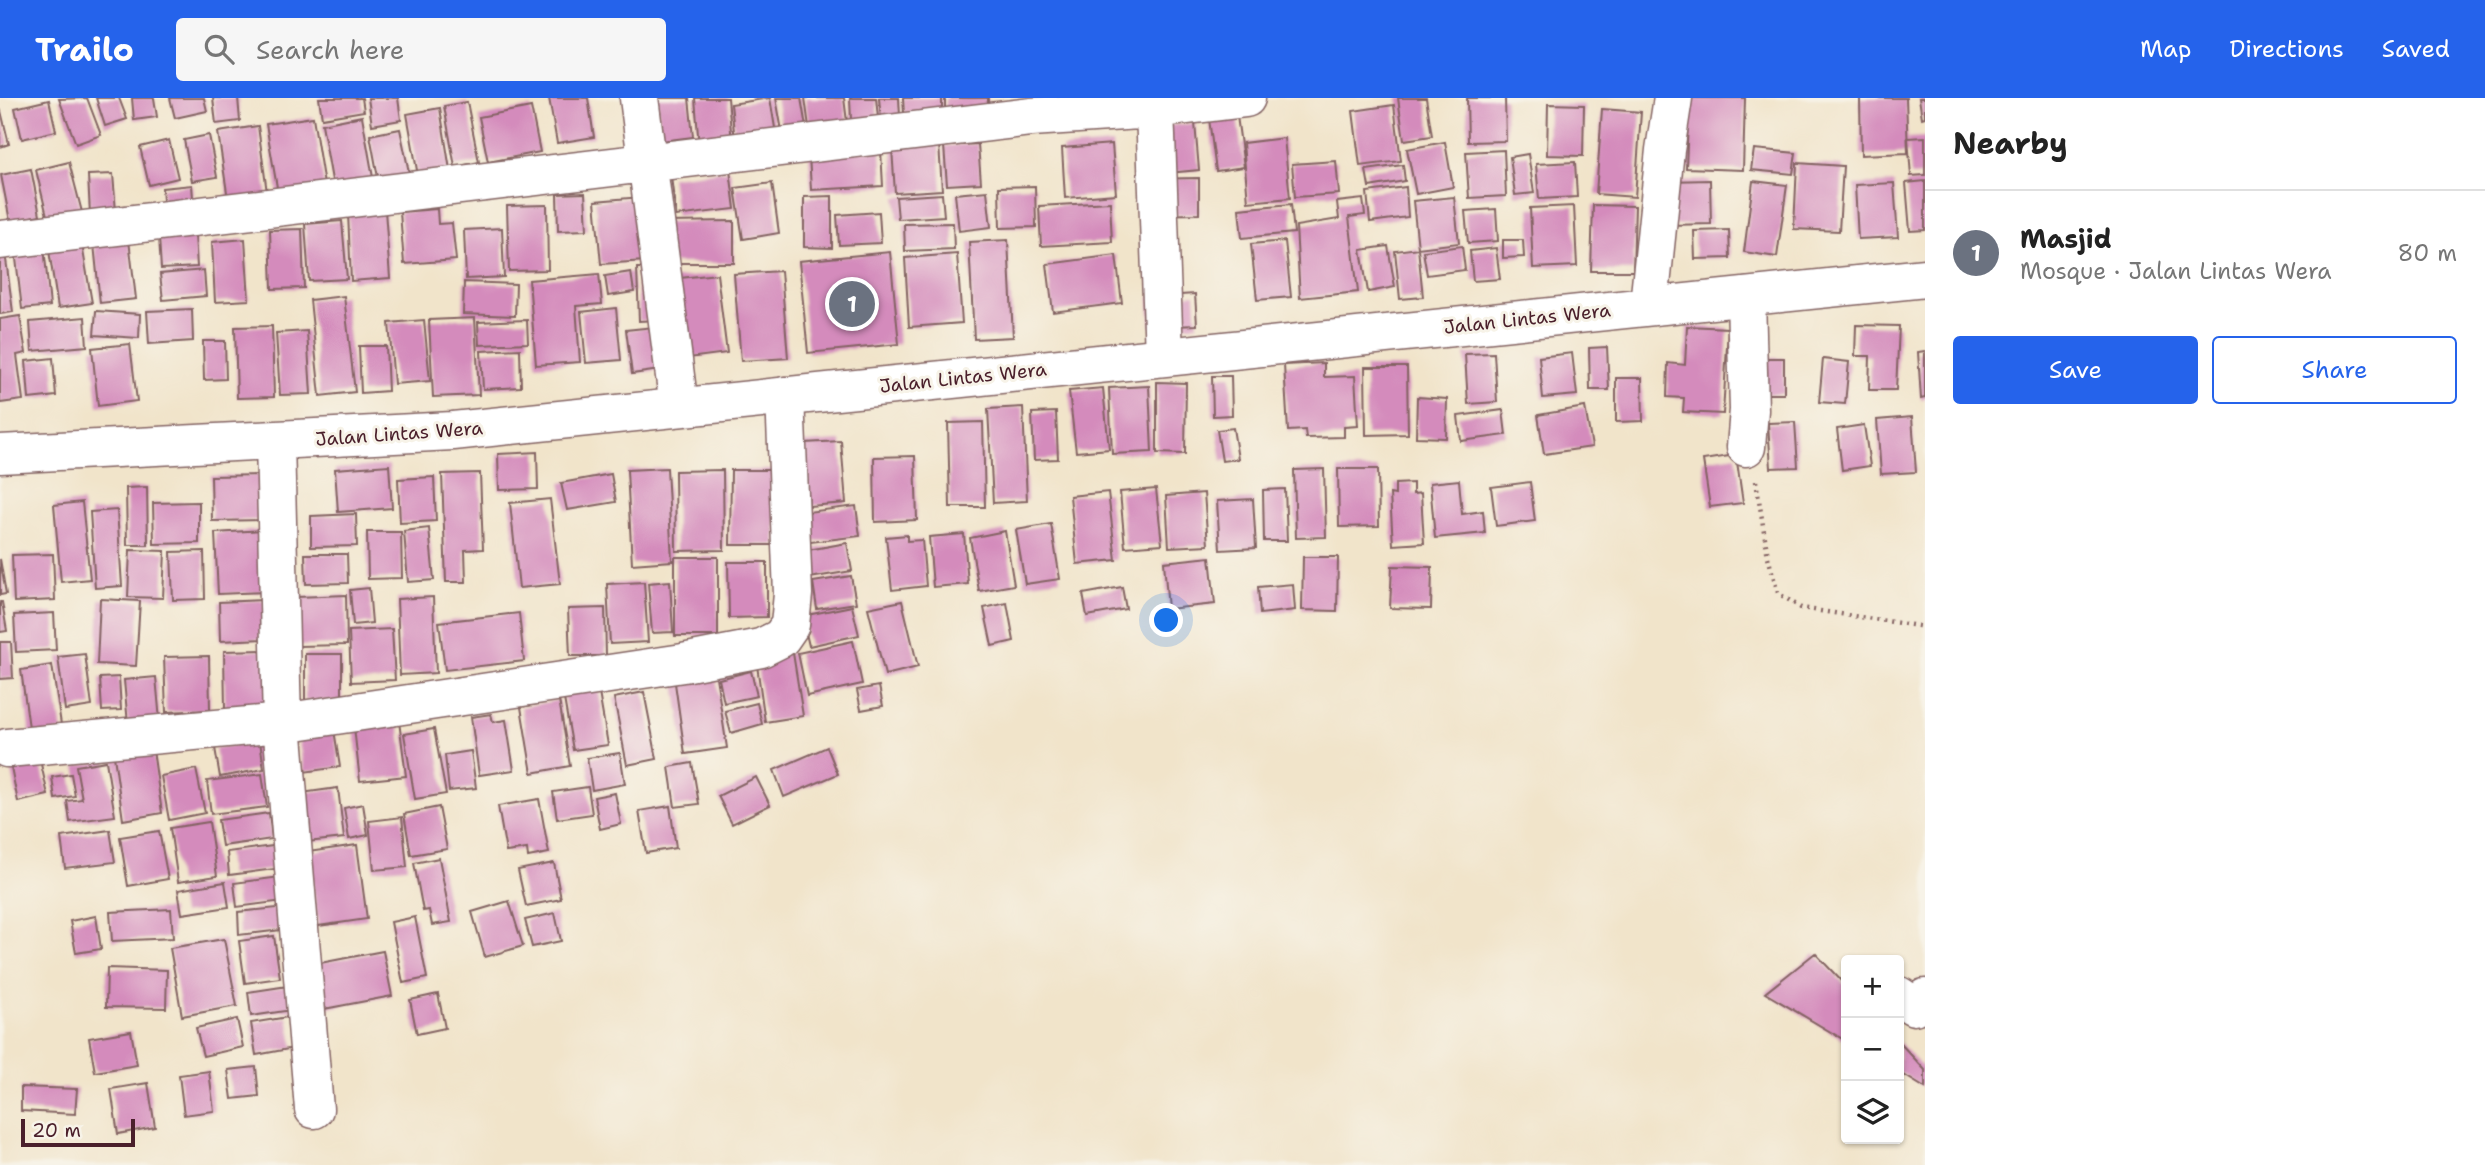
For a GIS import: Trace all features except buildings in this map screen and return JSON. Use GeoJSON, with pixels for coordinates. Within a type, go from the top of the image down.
{"type":"FeatureCollection","features":[{"type":"Feature","properties":{"kind":"street"},"geometry":{"type":"LineString","coordinates":[[639,98],[679,407]]}},
{"type":"Feature","properties":{"kind":"street"},"geometry":{"type":"LineString","coordinates":[[0,240],[1031,117],[1155,109],[1245,98]]}},
{"type":"Feature","properties":{"kind":"street"},"geometry":{"type":"LineString","coordinates":[[1650,305],[1665,150],[1673,98]]}},
{"type":"Feature","properties":{"kind":"street"},"geometry":{"type":"LineString","coordinates":[[1155,109],[1164,356]]}},
{"type":"Feature","properties":{"kind":"street","name":"Jalan Lintas Wera"},"geometry":{"type":"LineString","coordinates":[[0,454],[453,431],[1925,278]]}},
{"type":"Feature","properties":{"kind":"street"},"geometry":{"type":"LineString","coordinates":[[1746,297],[1749,410],[1746,447]]}},
{"type":"Feature","properties":{"kind":"street"},"geometry":{"type":"LineString","coordinates":[[7,748],[282,723],[683,663],[761,648],[781,638],[790,625],[793,594],[785,396]]}},
{"type":"Feature","properties":{"kind":"street"},"geometry":{"type":"LineString","coordinates":[[275,442],[282,723],[314,1109]]}},
{"type":"Feature","properties":{"kind":"street"},"geometry":{"type":"LineString","coordinates":[[1904,999],[1914,1006],[1925,998]]}},
{"type":"Feature","properties":{"kind":"path"},"geometry":{"type":"LineString","coordinates":[[1746,447],[1758,488],[1769,557],[1778,593],[1801,608],[1925,627]]}},
{"type":"Feature","properties":{"kind":"place","name":"Masjid"},"geometry":{"type":"Point","coordinates":[852,304]}}]}
